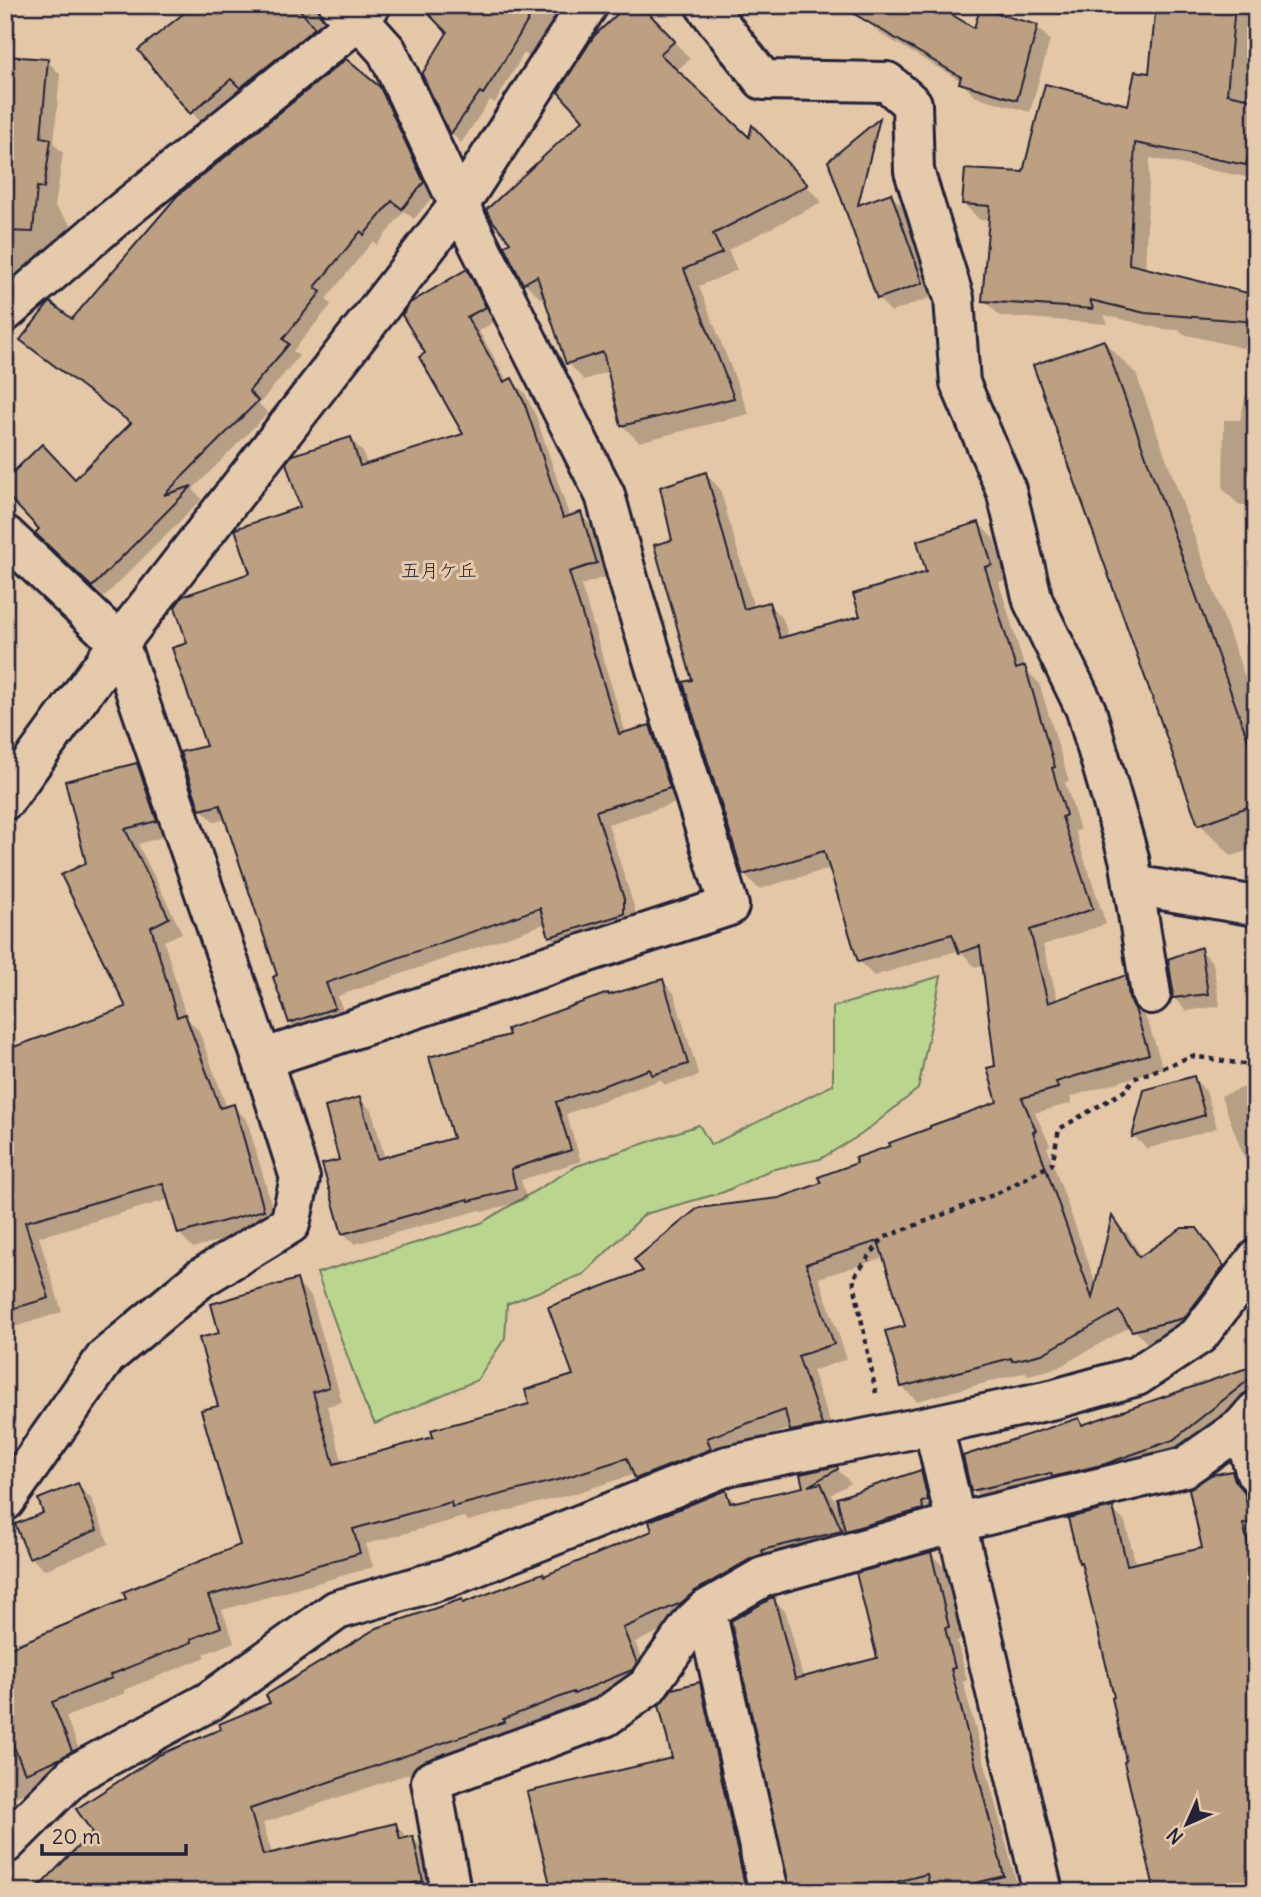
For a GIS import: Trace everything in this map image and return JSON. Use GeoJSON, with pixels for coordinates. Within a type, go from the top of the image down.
{"type":"FeatureCollection","features":[{"type":"Feature","properties":{"kind":"street"},"geometry":{"type":"LineString","coordinates":[[5,800],[119,643],[458,205],[588,5]]}},
{"type":"Feature","properties":{"kind":"street"},"geometry":{"type":"LineString","coordinates":[[705,5],[763,80],[887,82],[912,104],[914,171],[954,298],[960,383],[1006,489],[1033,601],[1086,710],[1129,858],[1151,994]]}},
{"type":"Feature","properties":{"kind":"street"},"geometry":{"type":"LineString","coordinates":[[5,312],[356,10],[387,51],[458,205],[605,495],[629,582],[729,906],[262,1059]]}},
{"type":"Feature","properties":{"kind":"street"},"geometry":{"type":"LineString","coordinates":[[5,535],[119,643],[262,1059],[300,1178],[290,1224],[201,1278],[106,1357],[5,1501]]}},
{"type":"Feature","properties":{"kind":"street"},"geometry":{"type":"LineString","coordinates":[[1133,885],[1256,906]]}},
{"type":"Feature","properties":{"kind":"street"},"geometry":{"type":"LineString","coordinates":[[5,1844],[75,1774],[210,1702],[337,1610],[447,1578],[727,1466],[1055,1399],[1136,1376],[1199,1335],[1256,1260]]}},
{"type":"Feature","properties":{"kind":"street"},"geometry":{"type":"LineString","coordinates":[[451,1892],[431,1781],[606,1717],[647,1687],[692,1623],[706,1610],[763,1577],[955,1523],[1185,1467],[1249,1419],[1256,1473]]}},
{"type":"Feature","properties":{"kind":"street"},"geometry":{"type":"LineString","coordinates":[[933,1425],[1043,1892]]}},
{"type":"Feature","properties":{"kind":"street"},"geometry":{"type":"LineString","coordinates":[[706,1610],[769,1892]]}},
{"type":"Feature","properties":{"kind":"path"},"geometry":{"type":"LineString","coordinates":[[885,1435],[853,1278],[883,1238],[998,1193],[1052,1164],[1059,1129],[1126,1090],[1133,1079],[1192,1056],[1256,1066]]}},
{"type":"Feature","properties":{"kind":"green space"},"geometry":{"type":"Polygon","coordinates":[[[941,976],[918,1089],[862,1134],[820,1159],[770,1170],[724,1192],[645,1214],[584,1274],[507,1304],[505,1338],[477,1380],[375,1424],[365,1404],[317,1273],[481,1223],[577,1166],[699,1125],[711,1145],[833,1085],[833,1007],[941,976]]]}},
{"type":"Feature","properties":{"kind":"building"},"geometry":{"type":"Polygon","coordinates":[[[194,5],[296,5],[315,28],[240,88],[231,79],[190,114],[138,50],[194,5]]]}},
{"type":"Feature","properties":{"kind":"building"},"geometry":{"type":"Polygon","coordinates":[[[420,5],[537,5],[483,94],[480,92],[450,135],[422,74],[447,33],[420,5]]]}},
{"type":"Feature","properties":{"kind":"building"},"geometry":{"type":"Polygon","coordinates":[[[627,5],[641,5],[675,41],[660,54],[749,137],[752,125],[808,185],[713,234],[722,253],[684,269],[734,398],[621,426],[603,352],[566,364],[537,276],[523,284],[504,246],[510,242],[486,210],[583,120],[558,92],[594,36],[627,5]]]}},
{"type":"Feature","properties":{"kind":"building"},"geometry":{"type":"Polygon","coordinates":[[[839,5],[936,5],[974,28],[980,9],[1038,25],[1017,100],[959,83],[961,77],[839,5]]]}},
{"type":"Feature","properties":{"kind":"building"},"geometry":{"type":"Polygon","coordinates":[[[1156,5],[1235,5],[1227,94],[1256,100],[1256,123],[1246,165],[1135,143],[1129,264],[1256,295],[1256,322],[1145,313],[1090,300],[1093,309],[982,301],[990,206],[962,204],[965,169],[1023,172],[1045,84],[1128,105],[1135,71],[1149,73],[1156,5]]]}},
{"type":"Feature","properties":{"kind":"building"},"geometry":{"type":"Polygon","coordinates":[[[5,56],[48,59],[41,137],[51,139],[44,188],[37,187],[33,232],[5,231],[5,56]]]}},
{"type":"Feature","properties":{"kind":"building"},"geometry":{"type":"Polygon","coordinates":[[[346,59],[380,87],[424,182],[402,209],[392,201],[364,235],[361,231],[315,287],[321,292],[283,339],[289,344],[249,391],[258,401],[164,495],[192,486],[92,587],[35,533],[39,529],[5,493],[5,480],[42,444],[75,479],[131,423],[20,340],[50,302],[72,319],[177,196],[346,59]]]}},
{"type":"Feature","properties":{"kind":"building"},"geometry":{"type":"Polygon","coordinates":[[[880,118],[858,205],[891,193],[923,283],[877,299],[828,161],[880,118]]]}},
{"type":"Feature","properties":{"kind":"building"},"geometry":{"type":"Polygon","coordinates":[[[467,269],[486,307],[467,317],[504,382],[512,378],[524,402],[563,518],[581,512],[597,563],[569,572],[619,734],[650,725],[670,788],[596,811],[624,899],[624,914],[549,937],[540,908],[326,983],[335,1008],[289,1023],[273,977],[277,975],[220,805],[200,810],[180,752],[206,746],[172,648],[187,643],[175,607],[183,596],[250,573],[235,529],[300,507],[286,463],[292,455],[351,437],[360,466],[463,434],[419,357],[425,353],[402,315],[410,303],[467,269]]]}},
{"type":"Feature","properties":{"kind":"building"},"geometry":{"type":"Polygon","coordinates":[[[1104,340],[1256,762],[1256,804],[1198,825],[1033,365],[1104,340]]]}},
{"type":"Feature","properties":{"kind":"building"},"geometry":{"type":"Polygon","coordinates":[[[706,472],[744,609],[769,602],[780,638],[860,616],[853,594],[926,572],[917,541],[979,522],[992,565],[985,567],[1016,669],[1025,666],[1055,767],[1052,768],[1066,815],[1062,817],[1093,909],[1030,930],[1048,1003],[1126,975],[1129,998],[1149,1054],[1056,1082],[1058,1088],[1022,1098],[1036,1131],[1033,1132],[1092,1298],[1112,1216],[1139,1257],[1182,1228],[1197,1228],[1224,1266],[1184,1318],[1132,1331],[1119,1311],[1042,1354],[1012,1361],[1011,1358],[901,1387],[885,1331],[905,1326],[878,1241],[806,1264],[834,1344],[798,1356],[822,1425],[790,1431],[785,1410],[707,1438],[711,1449],[635,1479],[627,1458],[561,1479],[452,1507],[451,1502],[353,1529],[360,1553],[208,1596],[221,1627],[191,1639],[192,1642],[110,1675],[112,1678],[52,1702],[72,1751],[25,1773],[5,1726],[5,1650],[126,1599],[123,1592],[240,1545],[201,1410],[218,1406],[199,1338],[219,1333],[211,1304],[297,1279],[329,1387],[313,1392],[334,1464],[433,1437],[431,1430],[529,1404],[525,1390],[573,1375],[548,1307],[643,1271],[634,1260],[698,1208],[779,1198],[821,1183],[818,1177],[857,1163],[855,1158],[890,1146],[889,1143],[997,1102],[987,1068],[995,1066],[980,946],[959,953],[952,934],[858,962],[824,851],[743,875],[683,682],[692,680],[654,545],[672,540],[660,487],[706,472]]]}},
{"type":"Feature","properties":{"kind":"building"},"geometry":{"type":"Polygon","coordinates":[[[137,763],[157,821],[125,829],[169,918],[151,927],[177,1017],[185,1014],[220,1108],[234,1104],[264,1210],[178,1234],[163,1183],[25,1222],[49,1298],[5,1311],[5,1050],[126,1007],[61,875],[86,863],[65,781],[137,763]]]}},
{"type":"Feature","properties":{"kind":"building"},"geometry":{"type":"Polygon","coordinates":[[[1201,947],[1208,994],[1172,998],[1168,959],[1201,947]]]}},
{"type":"Feature","properties":{"kind":"building"},"geometry":{"type":"Polygon","coordinates":[[[663,979],[688,1064],[652,1075],[650,1069],[556,1102],[571,1150],[511,1169],[516,1189],[469,1201],[468,1199],[342,1234],[322,1164],[339,1160],[325,1107],[360,1097],[377,1159],[453,1138],[429,1057],[509,1035],[507,1029],[608,993],[609,995],[663,979]]]}},
{"type":"Feature","properties":{"kind":"building"},"geometry":{"type":"Polygon","coordinates":[[[1194,1076],[1205,1115],[1132,1137],[1144,1090],[1194,1076]]]}},
{"type":"Feature","properties":{"kind":"building"},"geometry":{"type":"Polygon","coordinates":[[[1256,1365],[1256,1374],[1173,1440],[1105,1464],[1052,1477],[1051,1473],[971,1491],[963,1456],[1079,1418],[1082,1425],[1256,1365]]]}},
{"type":"Feature","properties":{"kind":"building"},"geometry":{"type":"Polygon","coordinates":[[[837,1466],[838,1469],[808,1486],[821,1483],[842,1531],[762,1550],[763,1554],[695,1591],[681,1603],[623,1628],[637,1663],[632,1670],[503,1719],[504,1722],[250,1809],[263,1855],[396,1823],[400,1839],[413,1836],[423,1881],[378,1892],[34,1892],[92,1832],[76,1809],[159,1755],[221,1729],[219,1724],[270,1703],[266,1695],[377,1628],[462,1599],[463,1603],[543,1573],[544,1576],[652,1531],[649,1521],[726,1490],[730,1503],[803,1487],[800,1474],[837,1466]]]}},
{"type":"Feature","properties":{"kind":"building"},"geometry":{"type":"Polygon","coordinates":[[[921,1470],[928,1500],[922,1502],[923,1509],[845,1531],[837,1498],[921,1470]]]}},
{"type":"Feature","properties":{"kind":"building"},"geometry":{"type":"Polygon","coordinates":[[[1232,1471],[1244,1491],[1251,1522],[1243,1524],[1256,1576],[1256,1892],[1155,1892],[1124,1762],[1126,1761],[1112,1698],[1114,1697],[1068,1518],[1113,1507],[1127,1565],[1202,1548],[1189,1489],[1211,1475],[1232,1471]]]}},
{"type":"Feature","properties":{"kind":"building"},"geometry":{"type":"Polygon","coordinates":[[[78,1483],[97,1530],[29,1558],[15,1524],[43,1513],[38,1499],[78,1483]]]}},
{"type":"Feature","properties":{"kind":"building"},"geometry":{"type":"Polygon","coordinates":[[[931,1552],[949,1627],[945,1628],[955,1668],[951,1669],[1004,1876],[939,1892],[931,1892],[927,1874],[857,1892],[790,1892],[731,1621],[774,1597],[795,1679],[877,1658],[856,1573],[931,1552]]]}},
{"type":"Feature","properties":{"kind":"building"},"geometry":{"type":"Polygon","coordinates":[[[700,1682],[746,1890],[552,1892],[527,1792],[672,1758],[659,1705],[672,1689],[700,1682]]]}},
{"type":"Feature","properties":{"kind":"district","name":"五月ケ丘"},"geometry":{"type":"Point","coordinates":[439,570]}}]}
